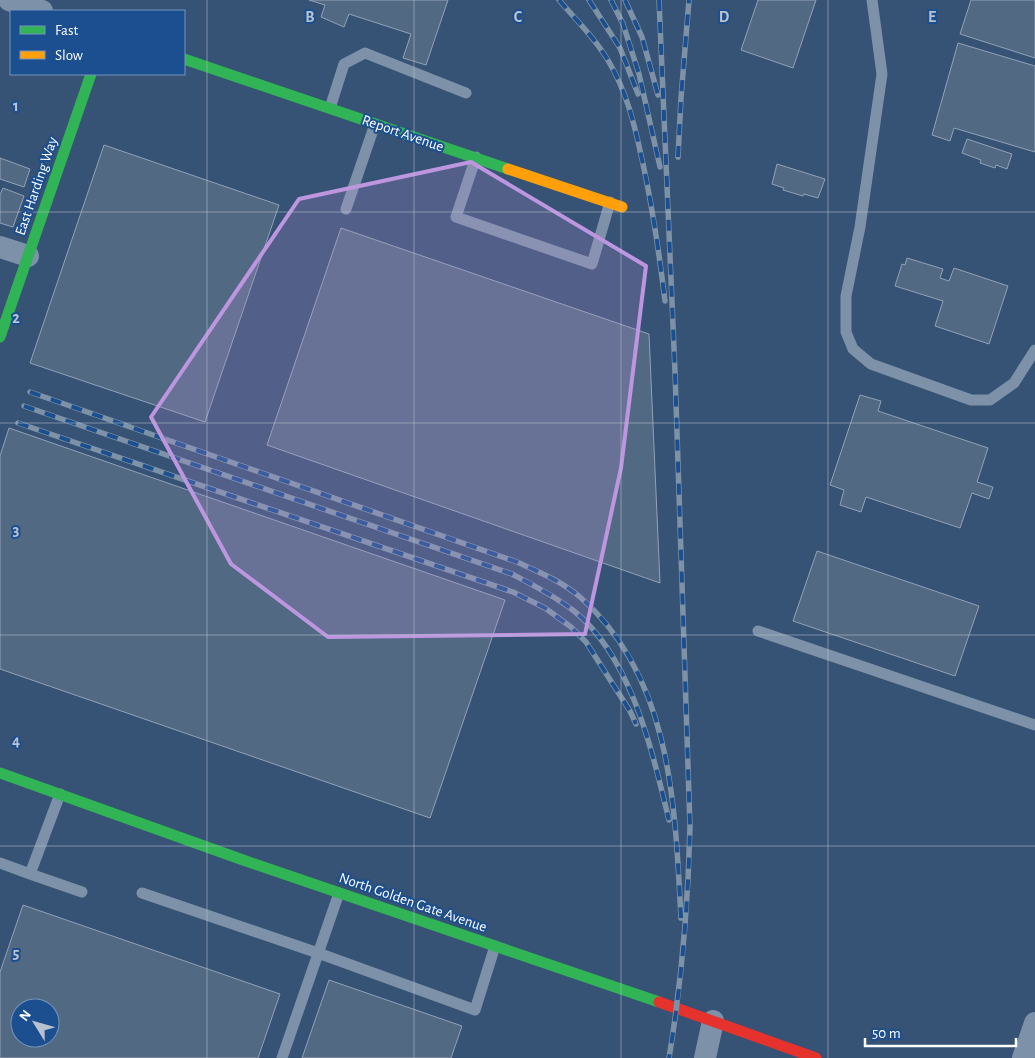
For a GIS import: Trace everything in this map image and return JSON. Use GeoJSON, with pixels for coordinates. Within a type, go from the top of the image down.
{"type":"FeatureCollection","features":[{"type":"Feature","properties":{"kind":"street"},"geometry":{"type":"LineString","coordinates":[[9,0],[39,10]]}},
{"type":"Feature","properties":{"kind":"street","name":"Report Avenue"},"geometry":{"type":"LineString","coordinates":[[185,59],[622,206]]}},
{"type":"Feature","properties":{"kind":"street","name":"East Harding Way"},"geometry":{"type":"LineString","coordinates":[[0,337],[91,75]]}},
{"type":"Feature","properties":{"kind":"street"},"geometry":{"type":"LineString","coordinates":[[0,246],[28,256]]}},
{"type":"Feature","properties":{"kind":"street","name":"North Golden Gate Avenue"},"geometry":{"type":"LineString","coordinates":[[0,773],[339,893],[816,1058]]}},
{"type":"Feature","properties":{"kind":"street"},"geometry":{"type":"LineString","coordinates":[[705,1058],[713,1021]]}},
{"type":"Feature","properties":{"kind":"street"},"geometry":{"type":"LineString","coordinates":[[1023,1058],[1035,1023]]}},
{"type":"Feature","properties":{"kind":"lane"},"geometry":{"type":"LineString","coordinates":[[872,0],[882,74],[860,227],[846,296],[846,332],[853,349],[870,364],[970,400],[990,400],[1014,383],[1035,350]]}},
{"type":"Feature","properties":{"kind":"lane"},"geometry":{"type":"LineString","coordinates":[[330,108],[344,64],[365,53],[466,93]]}},
{"type":"Feature","properties":{"kind":"lane"},"geometry":{"type":"LineString","coordinates":[[346,209],[375,124]]}},
{"type":"Feature","properties":{"kind":"lane"},"geometry":{"type":"LineString","coordinates":[[476,157],[456,217],[592,264],[610,202]]}},
{"type":"Feature","properties":{"kind":"lane"},"geometry":{"type":"LineString","coordinates":[[758,631],[1035,725]]}},
{"type":"Feature","properties":{"kind":"lane"},"geometry":{"type":"LineString","coordinates":[[30,874],[60,794]]}},
{"type":"Feature","properties":{"kind":"lane"},"geometry":{"type":"LineString","coordinates":[[0,864],[82,892]]}},
{"type":"Feature","properties":{"kind":"lane"},"geometry":{"type":"LineString","coordinates":[[142,893],[318,953],[475,1010],[495,946]]}},
{"type":"Feature","properties":{"kind":"lane"},"geometry":{"type":"LineString","coordinates":[[282,1058],[339,893]]}},
{"type":"Feature","properties":{"kind":"highlighted area"},"geometry":{"type":"Polygon","coordinates":[[[471,162],[646,266],[621,468],[585,634],[328,637],[231,564],[151,417],[299,199],[471,162]]]}},
{"type":"Feature","properties":{"kind":"building"},"geometry":{"type":"Polygon","coordinates":[[[309,0],[448,0],[426,65],[403,58],[411,34],[349,14],[344,27],[321,17],[325,5],[309,0]]]}},
{"type":"Feature","properties":{"kind":"building"},"geometry":{"type":"Polygon","coordinates":[[[758,0],[816,0],[793,68],[741,50],[758,0]]]}},
{"type":"Feature","properties":{"kind":"building"},"geometry":{"type":"Polygon","coordinates":[[[971,0],[1035,0],[1035,58],[960,34],[971,0]]]}},
{"type":"Feature","properties":{"kind":"building"},"geometry":{"type":"Polygon","coordinates":[[[958,43],[1035,66],[1035,152],[954,128],[950,141],[932,135],[958,43]]]}},
{"type":"Feature","properties":{"kind":"building"},"geometry":{"type":"Polygon","coordinates":[[[967,139],[1012,154],[1007,169],[996,165],[995,168],[980,163],[981,160],[962,153],[967,139]]]}},
{"type":"Feature","properties":{"kind":"building"},"geometry":{"type":"Polygon","coordinates":[[[104,145],[279,205],[205,422],[30,363],[104,145]]]}},
{"type":"Feature","properties":{"kind":"building"},"geometry":{"type":"Polygon","coordinates":[[[0,158],[30,169],[24,187],[0,179],[0,158]]]}},
{"type":"Feature","properties":{"kind":"building"},"geometry":{"type":"Polygon","coordinates":[[[777,164],[825,179],[818,198],[783,190],[784,188],[772,184],[777,164]]]}},
{"type":"Feature","properties":{"kind":"building"},"geometry":{"type":"Polygon","coordinates":[[[3,188],[24,196],[13,227],[0,223],[0,195],[3,188]]]}},
{"type":"Feature","properties":{"kind":"building"},"geometry":{"type":"Polygon","coordinates":[[[341,228],[649,334],[660,583],[267,445],[341,228]]]}},
{"type":"Feature","properties":{"kind":"building"},"geometry":{"type":"Polygon","coordinates":[[[907,258],[943,269],[940,278],[949,281],[954,268],[1008,286],[989,344],[935,326],[943,301],[895,286],[902,264],[905,265],[907,258]]]}},
{"type":"Feature","properties":{"kind":"building"},"geometry":{"type":"Polygon","coordinates":[[[860,395],[881,401],[878,411],[988,448],[977,482],[993,487],[989,499],[972,493],[960,528],[866,497],[861,512],[840,505],[844,490],[830,485],[860,395]]]}},
{"type":"Feature","properties":{"kind":"building"},"geometry":{"type":"Polygon","coordinates":[[[9,428],[505,600],[430,818],[0,669],[0,456],[9,428]]]}},
{"type":"Feature","properties":{"kind":"building"},"geometry":{"type":"Polygon","coordinates":[[[817,551],[979,606],[955,676],[793,621],[817,551]]]}},
{"type":"Feature","properties":{"kind":"building"},"geometry":{"type":"Polygon","coordinates":[[[23,905],[280,994],[258,1058],[0,1058],[0,972],[23,905]]]}},
{"type":"Feature","properties":{"kind":"building"},"geometry":{"type":"Polygon","coordinates":[[[329,980],[462,1026],[451,1058],[302,1058],[329,980]]]}},
{"type":"Feature","properties":{"kind":"railway"},"geometry":{"type":"LineString","coordinates":[[559,0],[604,54],[625,95],[649,191],[665,301]]}},
{"type":"Feature","properties":{"kind":"railway"},"geometry":{"type":"LineString","coordinates":[[589,0],[620,48],[638,94]]}},
{"type":"Feature","properties":{"kind":"railway"},"geometry":{"type":"LineString","coordinates":[[611,0],[623,24],[639,74],[660,167]]}},
{"type":"Feature","properties":{"kind":"railway"},"geometry":{"type":"LineString","coordinates":[[625,0],[642,37],[658,95]]}},
{"type":"Feature","properties":{"kind":"railway"},"geometry":{"type":"LineString","coordinates":[[659,0],[675,372],[690,827],[684,943],[669,1058]]}},
{"type":"Feature","properties":{"kind":"railway"},"geometry":{"type":"LineString","coordinates":[[678,157],[689,0]]}},
{"type":"Feature","properties":{"kind":"railway"},"geometry":{"type":"LineString","coordinates":[[30,392],[517,562],[542,573],[573,591],[611,629],[634,665],[651,704],[663,746],[671,788],[676,832],[681,918]]}},
{"type":"Feature","properties":{"kind":"railway"},"geometry":{"type":"LineString","coordinates":[[24,406],[512,574],[559,600],[574,611],[594,631],[611,654],[625,680],[647,736],[669,820]]}},
{"type":"Feature","properties":{"kind":"railway"},"geometry":{"type":"LineString","coordinates":[[18,423],[513,592],[545,608],[571,627],[586,642],[630,711],[636,724]]}},
{"type":"Feature","properties":{"kind":"traffic: fast"},"geometry":{"type":"LineString","coordinates":[[185,59],[508,169]]}},
{"type":"Feature","properties":{"kind":"traffic: fast"},"geometry":{"type":"LineString","coordinates":[[0,337],[91,75]]}},
{"type":"Feature","properties":{"kind":"traffic: fast"},"geometry":{"type":"LineString","coordinates":[[0,773],[243,860],[659,1002]]}},
{"type":"Feature","properties":{"kind":"traffic: slow"},"geometry":{"type":"LineString","coordinates":[[508,169],[622,207]]}},
{"type":"Feature","properties":{"kind":"traffic: jam"},"geometry":{"type":"LineString","coordinates":[[659,1002],[816,1058]]}}]}
